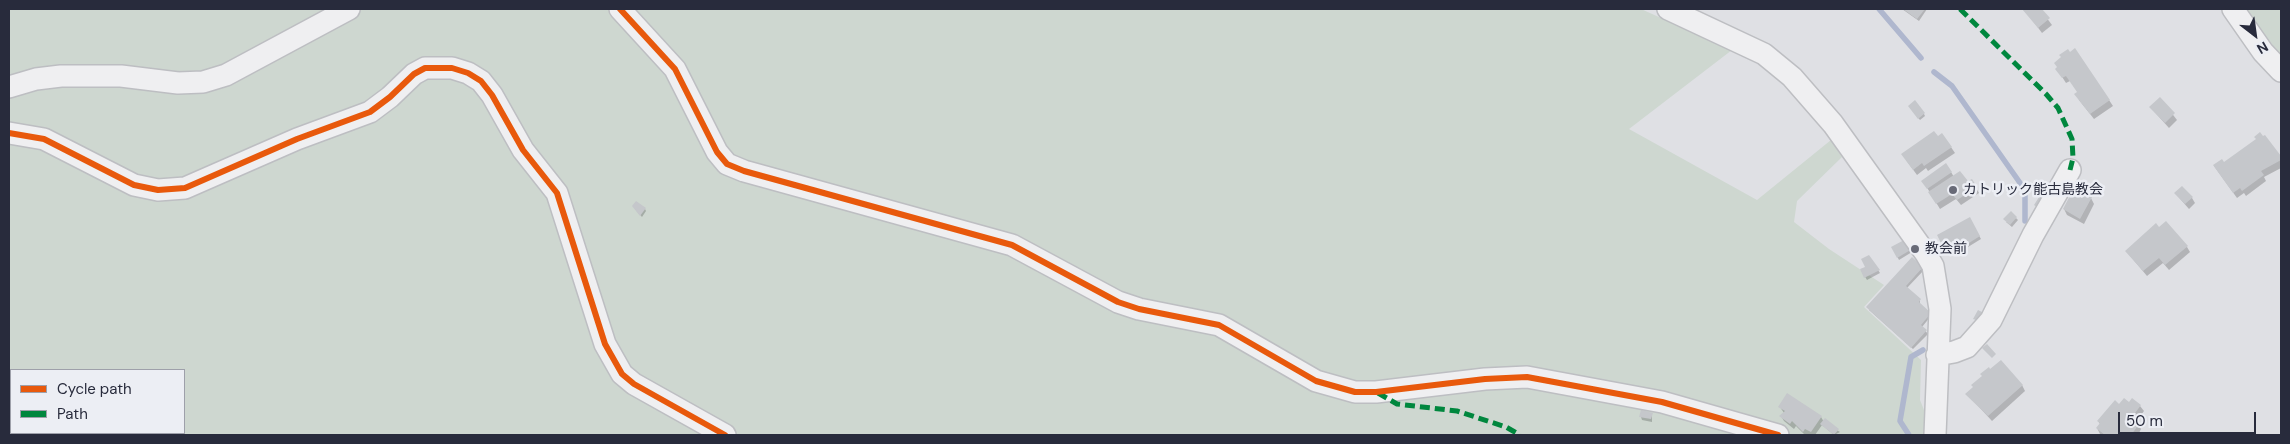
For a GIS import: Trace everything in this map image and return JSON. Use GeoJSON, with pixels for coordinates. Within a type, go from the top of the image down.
{"type":"FeatureCollection","features":[{"type":"Feature","properties":{"kind":"street"},"geometry":{"type":"LineString","coordinates":[[9,87],[36,79],[61,76],[121,76],[178,83],[203,82],[226,75],[349,9]]}},
{"type":"Feature","properties":{"kind":"street"},"geometry":{"type":"LineString","coordinates":[[620,9],[675,69],[717,152],[727,164],[744,171],[1012,246],[1118,302],[1139,309],[1219,325],[1316,381],[1355,392],[1376,392],[1485,379],[1526,377],[1662,402],[1778,435]]}},
{"type":"Feature","properties":{"kind":"street"},"geometry":{"type":"LineString","coordinates":[[1668,9],[1764,54],[1792,77],[1833,124],[1897,210],[1933,266],[1940,308],[1935,435]]}},
{"type":"Feature","properties":{"kind":"street"},"geometry":{"type":"LineString","coordinates":[[2233,9],[2263,52],[2281,71]]}},
{"type":"Feature","properties":{"kind":"street"},"geometry":{"type":"LineString","coordinates":[[9,133],[44,139],[134,186],[158,190],[184,188],[297,139],[370,112],[414,74],[425,68],[452,68],[468,73],[481,81],[492,95],[522,150],[558,193],[605,344],[622,374],[634,384],[725,435]]}},
{"type":"Feature","properties":{"kind":"street"},"geometry":{"type":"LineString","coordinates":[[1937,355],[1967,347],[1991,320],[2032,235],[2070,170]]}},
{"type":"Feature","properties":{"kind":"shaded area"},"geometry":{"type":"Polygon","coordinates":[[[9,9],[1641,9],[1732,50],[1629,129],[1757,200],[1831,140],[1842,157],[1797,201],[1794,222],[1829,249],[1884,285],[1864,307],[1921,360],[1920,400],[1934,435],[15,434],[185,434],[185,369],[10,369],[9,432],[9,9]]]}},
{"type":"Feature","properties":{"kind":"shaded area"},"geometry":{"type":"Polygon","coordinates":[[[2246,9],[2281,9],[2281,57],[2246,9]]]}},
{"type":"Feature","properties":{"kind":"building"},"geometry":{"type":"Polygon","coordinates":[[[1903,9],[1925,9],[1917,19],[1903,9]]]}},
{"type":"Feature","properties":{"kind":"building"},"geometry":{"type":"Polygon","coordinates":[[[2022,9],[2042,9],[2050,18],[2038,28],[2022,9]]]}},
{"type":"Feature","properties":{"kind":"building"},"geometry":{"type":"Polygon","coordinates":[[[2075,48],[2110,100],[2090,114],[2074,94],[2077,92],[2066,76],[2062,78],[2055,69],[2057,67],[2054,63],[2061,57],[2059,55],[2068,49],[2070,52],[2075,48]]]}},
{"type":"Feature","properties":{"kind":"building"},"geometry":{"type":"Polygon","coordinates":[[[2160,97],[2175,113],[2165,123],[2149,107],[2160,97]]]}},
{"type":"Feature","properties":{"kind":"building"},"geometry":{"type":"Polygon","coordinates":[[[1915,100],[1925,113],[1918,119],[1908,106],[1915,100]]]}},
{"type":"Feature","properties":{"kind":"building"},"geometry":{"type":"Polygon","coordinates":[[[1934,131],[1938,136],[1942,133],[1952,147],[1924,166],[1922,163],[1913,170],[1901,154],[1934,131]]]}},
{"type":"Feature","properties":{"kind":"building"},"geometry":{"type":"Polygon","coordinates":[[[2260,132],[2263,136],[2265,135],[2281,156],[2281,160],[2261,171],[2264,175],[2242,191],[2240,188],[2233,193],[2213,165],[2222,159],[2224,162],[2256,139],[2254,137],[2260,132]]]}},
{"type":"Feature","properties":{"kind":"building"},"geometry":{"type":"Polygon","coordinates":[[[1946,163],[1952,172],[1927,189],[1921,181],[1946,163]]]}},
{"type":"Feature","properties":{"kind":"building","name":"カトリック能古島教会"},"geometry":{"type":"Polygon","coordinates":[[[1960,171],[1968,181],[1972,179],[1977,187],[1957,200],[1952,194],[1936,204],[1928,192],[1960,171]]]}},
{"type":"Feature","properties":{"kind":"building"},"geometry":{"type":"Polygon","coordinates":[[[2182,186],[2193,197],[2185,204],[2174,193],[2182,186]]]}},
{"type":"Feature","properties":{"kind":"building"},"geometry":{"type":"Polygon","coordinates":[[[2074,188],[2092,197],[2080,219],[2063,209],[2074,188]]]}},
{"type":"Feature","properties":{"kind":"building"},"geometry":{"type":"Polygon","coordinates":[[[2041,194],[2048,199],[2041,210],[2034,205],[2041,194]]]}},
{"type":"Feature","properties":{"kind":"building"},"geometry":{"type":"Polygon","coordinates":[[[636,201],[646,208],[640,216],[632,206],[636,201]]]}},
{"type":"Feature","properties":{"kind":"building"},"geometry":{"type":"Polygon","coordinates":[[[2011,211],[2017,217],[2010,225],[2003,219],[2011,211]]]}},
{"type":"Feature","properties":{"kind":"building"},"geometry":{"type":"Polygon","coordinates":[[[1970,217],[1980,236],[1953,253],[1947,242],[1942,245],[1937,235],[1970,217]]]}},
{"type":"Feature","properties":{"kind":"building"},"geometry":{"type":"Polygon","coordinates":[[[2166,221],[2188,246],[2165,265],[2159,258],[2143,271],[2125,251],[2156,223],[2159,227],[2166,221]]]}},
{"type":"Feature","properties":{"kind":"building"},"geometry":{"type":"Polygon","coordinates":[[[1906,239],[1912,249],[1897,258],[1891,247],[1906,239]]]}},
{"type":"Feature","properties":{"kind":"building"},"geometry":{"type":"Polygon","coordinates":[[[1869,255],[1880,270],[1864,278],[1860,269],[1865,267],[1861,259],[1869,255]]]}},
{"type":"Feature","properties":{"kind":"building"},"geometry":{"type":"Polygon","coordinates":[[[1912,257],[1923,267],[1906,286],[1921,299],[1919,302],[1931,313],[1921,325],[1927,330],[1911,348],[1866,307],[1912,257]]]}},
{"type":"Feature","properties":{"kind":"building"},"geometry":{"type":"Polygon","coordinates":[[[1978,310],[1984,313],[1979,321],[1973,319],[1978,310]]]}},
{"type":"Feature","properties":{"kind":"building"},"geometry":{"type":"Polygon","coordinates":[[[1987,344],[1996,354],[1992,358],[1982,348],[1987,344]]]}},
{"type":"Feature","properties":{"kind":"building"},"geometry":{"type":"Polygon","coordinates":[[[2001,360],[2023,385],[1988,416],[1965,394],[1973,387],[1971,385],[1982,376],[1980,374],[2001,360]]]}},
{"type":"Feature","properties":{"kind":"building"},"geometry":{"type":"Polygon","coordinates":[[[1787,393],[1822,416],[1811,432],[1805,429],[1803,432],[1792,421],[1790,424],[1779,416],[1785,411],[1778,407],[1787,393]]]}},
{"type":"Feature","properties":{"kind":"building"},"geometry":{"type":"Polygon","coordinates":[[[2124,398],[2129,402],[2132,398],[2141,405],[2132,417],[2139,422],[2137,427],[2131,435],[2127,433],[2125,435],[2105,435],[2096,428],[2100,423],[2097,421],[2115,400],[2119,404],[2124,398]]]}},
{"type":"Feature","properties":{"kind":"building"},"geometry":{"type":"Polygon","coordinates":[[[1641,410],[1653,413],[1651,419],[1639,417],[1641,410]]]}},
{"type":"Feature","properties":{"kind":"building"},"geometry":{"type":"Polygon","coordinates":[[[1825,418],[1839,429],[1834,435],[1820,424],[1825,418]]]}},
{"type":"Feature","properties":{"kind":"waterway"},"geometry":{"type":"LineString","coordinates":[[1879,9],[1921,58]]}},
{"type":"Feature","properties":{"kind":"waterway"},"geometry":{"type":"LineString","coordinates":[[1934,72],[1952,86],[2025,190],[2025,221]]}},
{"type":"Feature","properties":{"kind":"waterway"},"geometry":{"type":"LineString","coordinates":[[1909,435],[1900,421],[1911,357],[1923,350]]}},
{"type":"Feature","properties":{"kind":"marked path"},"geometry":{"type":"LineString","coordinates":[[1960,9],[2058,108],[2072,139],[2073,158],[2070,170]]}},
{"type":"Feature","properties":{"kind":"marked path"},"geometry":{"type":"LineString","coordinates":[[1378,393],[1397,404],[1457,411],[1506,427],[1520,435]]}},
{"type":"Feature","properties":{"kind":"cycle path"},"geometry":{"type":"LineString","coordinates":[[620,9],[675,69],[717,152],[727,164],[744,171],[1012,245],[1118,302],[1139,309],[1219,325],[1316,381],[1355,392],[1376,392],[1485,379],[1527,377],[1662,402],[1778,435]]}},
{"type":"Feature","properties":{"kind":"cycle path"},"geometry":{"type":"LineString","coordinates":[[9,133],[44,139],[134,185],[158,190],[185,188],[297,139],[370,112],[390,97],[414,74],[425,68],[452,68],[468,73],[481,81],[492,95],[523,150],[557,193],[605,344],[622,374],[634,384],[725,435]]}},
{"type":"Feature","properties":{"kind":"place","name":"カトリック能古島教会"},"geometry":{"type":"Point","coordinates":[1953,190]}},
{"type":"Feature","properties":{"kind":"place","name":"教会前"},"geometry":{"type":"Point","coordinates":[1915,249]}}]}
